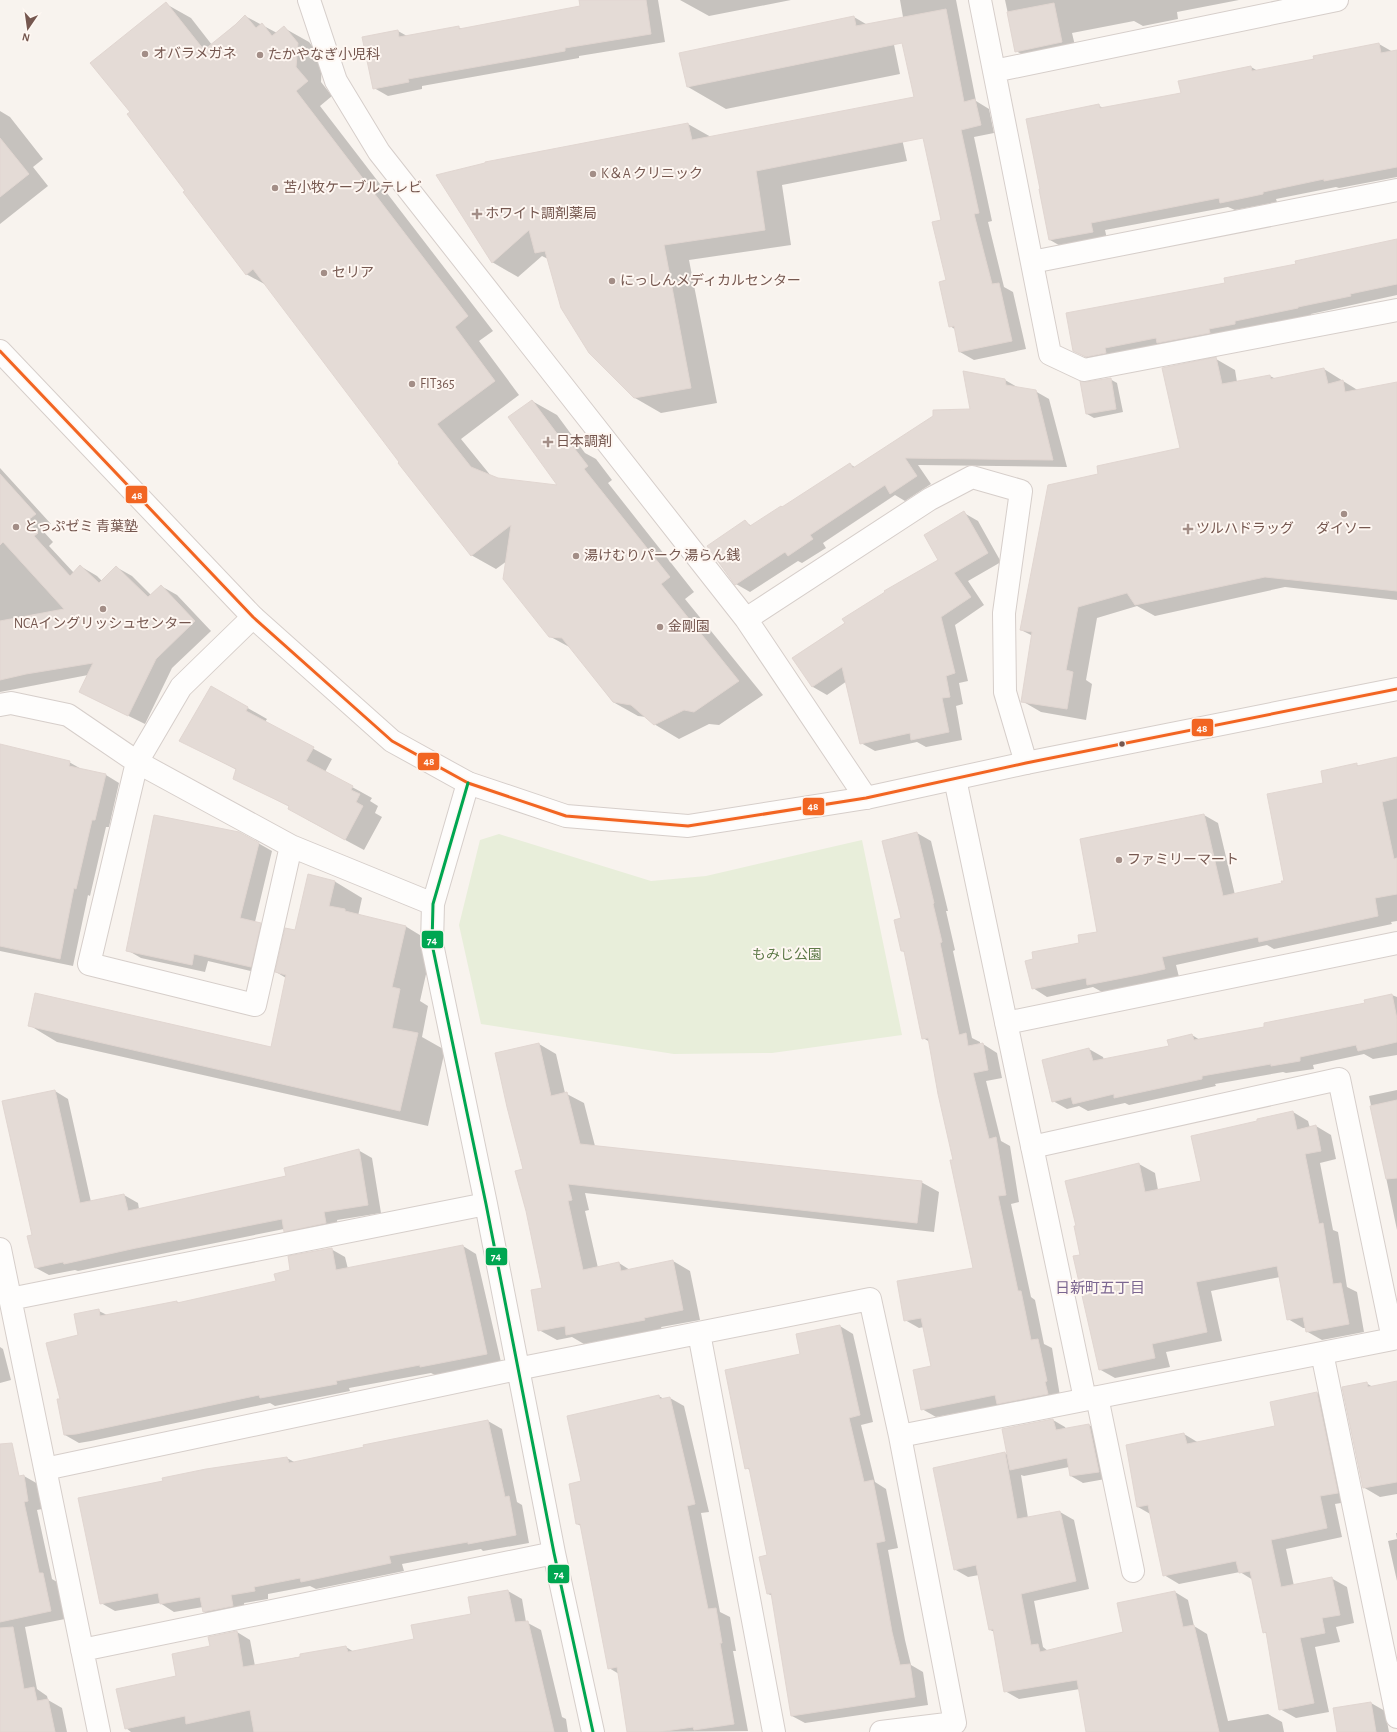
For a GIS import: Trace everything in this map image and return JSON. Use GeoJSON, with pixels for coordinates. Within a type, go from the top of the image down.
{"type":"FeatureCollection","features":[{"type":"Feature","properties":{"kind":"street"},"geometry":{"type":"LineString","coordinates":[[309,0],[336,81],[379,152],[746,619],[866,798]]}},
{"type":"Feature","properties":{"kind":"street"},"geometry":{"type":"LineString","coordinates":[[980,0],[1050,354],[1084,370],[1397,310]]}},
{"type":"Feature","properties":{"kind":"street"},"geometry":{"type":"LineString","coordinates":[[994,71],[1337,0]]}},
{"type":"Feature","properties":{"kind":"street"},"geometry":{"type":"LineString","coordinates":[[1032,262],[1397,190]]}},
{"type":"Feature","properties":{"kind":"street"},"geometry":{"type":"LineString","coordinates":[[0,351],[253,616],[392,740],[468,783],[566,816],[688,826],[866,798],[1026,763],[1397,689]]}},
{"type":"Feature","properties":{"kind":"street"},"geometry":{"type":"LineString","coordinates":[[746,619],[930,499],[972,477],[1021,491],[1004,613],[1005,692],[1026,763]]}},
{"type":"Feature","properties":{"kind":"street"},"geometry":{"type":"LineString","coordinates":[[253,616],[181,687],[137,762],[89,964],[255,1005],[291,846]]}},
{"type":"Feature","properties":{"kind":"street"},"geometry":{"type":"LineString","coordinates":[[0,705],[11,703],[68,715],[137,762],[291,846],[433,904]]}},
{"type":"Feature","properties":{"kind":"street"},"geometry":{"type":"LineString","coordinates":[[955,779],[1032,1147],[1133,1571]]}},
{"type":"Feature","properties":{"kind":"street"},"geometry":{"type":"LineString","coordinates":[[468,783],[433,904],[432,944],[486,1204],[554,1553],[593,1732]]}},
{"type":"Feature","properties":{"kind":"street"},"geometry":{"type":"LineString","coordinates":[[1006,1023],[1397,943]]}},
{"type":"Feature","properties":{"kind":"street"},"geometry":{"type":"LineString","coordinates":[[900,1436],[1393,1338],[1339,1079],[1032,1147]]}},
{"type":"Feature","properties":{"kind":"street"},"geometry":{"type":"LineString","coordinates":[[10,1299],[486,1204]]}},
{"type":"Feature","properties":{"kind":"street"},"geometry":{"type":"LineString","coordinates":[[0,1250],[99,1732]]}},
{"type":"Feature","properties":{"kind":"street"},"geometry":{"type":"LineString","coordinates":[[45,1469],[517,1369],[870,1299],[900,1436],[956,1723],[881,1732]]}},
{"type":"Feature","properties":{"kind":"street"},"geometry":{"type":"LineString","coordinates":[[699,1333],[774,1732]]}},
{"type":"Feature","properties":{"kind":"street"},"geometry":{"type":"LineString","coordinates":[[1322,1353],[1397,1717]]}},
{"type":"Feature","properties":{"kind":"street"},"geometry":{"type":"LineString","coordinates":[[82,1650],[554,1553]]}},
{"type":"Feature","properties":{"kind":"green space","name":"もみじ公園"},"geometry":{"type":"Polygon","coordinates":[[[499,834],[651,881],[706,876],[862,840],[902,1035],[772,1053],[674,1054],[481,1024],[459,925],[480,840],[499,834]]]}},
{"type":"Feature","properties":{"kind":"building"},"geometry":{"type":"Polygon","coordinates":[[[579,0],[646,0],[651,34],[565,48],[565,51],[408,79],[409,82],[373,89],[362,37],[398,30],[399,37],[459,26],[459,29],[580,6],[579,0]]]}},
{"type":"Feature","properties":{"kind":"building"},"geometry":{"type":"Polygon","coordinates":[[[166,2],[204,50],[245,15],[256,28],[262,23],[272,36],[284,26],[298,43],[296,67],[308,81],[296,91],[468,316],[455,327],[495,381],[437,424],[471,467],[498,478],[557,485],[508,417],[532,400],[567,447],[571,444],[588,466],[584,469],[670,577],[661,584],[739,681],[694,712],[684,710],[654,725],[631,705],[613,702],[562,638],[549,637],[503,579],[511,525],[471,556],[398,463],[399,462],[253,269],[246,275],[183,192],[185,191],[127,114],[130,112],[90,63],[166,2]]]}},
{"type":"Feature","properties":{"kind":"building"},"geometry":{"type":"Polygon","coordinates":[[[1054,3],[1062,42],[1015,52],[1007,12],[1054,3]]]}},
{"type":"Feature","properties":{"kind":"building"},"geometry":{"type":"Polygon","coordinates":[[[946,9],[964,102],[975,99],[981,125],[961,130],[979,213],[974,214],[992,284],[999,283],[1012,341],[959,352],[954,326],[949,327],[939,282],[946,280],[932,222],[941,220],[923,138],[756,171],[765,230],[664,245],[691,388],[634,398],[589,353],[561,308],[545,251],[535,253],[529,230],[492,263],[436,175],[485,162],[688,123],[692,140],[914,97],[902,43],[687,87],[679,53],[854,16],[856,26],[946,9]]]}},
{"type":"Feature","properties":{"kind":"building"},"geometry":{"type":"Polygon","coordinates":[[[1379,43],[1381,53],[1397,50],[1397,167],[1324,181],[1324,179],[1220,203],[1219,198],[1091,223],[1093,232],[1049,240],[1026,119],[1099,104],[1100,108],[1181,93],[1178,81],[1251,66],[1252,71],[1314,59],[1313,56],[1379,43]]]}},
{"type":"Feature","properties":{"kind":"building"},"geometry":{"type":"Polygon","coordinates":[[[0,138],[29,174],[0,197],[0,138]]]}},
{"type":"Feature","properties":{"kind":"building"},"geometry":{"type":"Polygon","coordinates":[[[1397,239],[1397,284],[1350,294],[1351,296],[1235,321],[1235,324],[1209,329],[1210,333],[1157,343],[1156,338],[1105,348],[1106,353],[1086,357],[1073,351],[1066,313],[1225,283],[1224,278],[1296,264],[1295,261],[1397,239]]]}},
{"type":"Feature","properties":{"kind":"building"},"geometry":{"type":"Polygon","coordinates":[[[1216,357],[1222,384],[1270,375],[1271,379],[1324,368],[1328,384],[1343,380],[1345,392],[1397,382],[1397,591],[1265,577],[1135,605],[1127,593],[1078,607],[1066,670],[1073,672],[1067,709],[1021,702],[1032,632],[1020,630],[1048,485],[1098,474],[1097,466],[1180,448],[1162,368],[1216,357]]]}},
{"type":"Feature","properties":{"kind":"building"},"geometry":{"type":"Polygon","coordinates":[[[963,371],[1005,379],[1006,385],[1036,390],[1053,460],[905,458],[917,476],[890,494],[885,485],[810,535],[813,539],[788,556],[785,552],[735,585],[707,546],[745,520],[750,526],[850,463],[853,468],[933,416],[933,410],[970,409],[963,371]]]}},
{"type":"Feature","properties":{"kind":"building"},"geometry":{"type":"Polygon","coordinates":[[[1111,378],[1116,409],[1086,414],[1080,381],[1086,382],[1111,378]]]}},
{"type":"Feature","properties":{"kind":"building"},"geometry":{"type":"Polygon","coordinates":[[[0,474],[36,514],[27,521],[38,533],[34,536],[70,576],[80,565],[99,583],[116,566],[148,597],[161,585],[195,621],[156,659],[128,716],[79,692],[93,663],[26,674],[0,680],[0,621],[64,609],[3,542],[0,545],[0,474]]]}},
{"type":"Feature","properties":{"kind":"building"},"geometry":{"type":"Polygon","coordinates":[[[964,511],[988,553],[954,573],[971,597],[941,617],[955,673],[946,676],[950,697],[942,698],[949,732],[911,740],[910,733],[860,744],[842,667],[812,687],[792,658],[845,623],[842,619],[885,592],[884,591],[938,560],[924,535],[964,511]]]}},
{"type":"Feature","properties":{"kind":"building"},"geometry":{"type":"Polygon","coordinates":[[[211,686],[248,707],[246,711],[314,747],[306,761],[353,786],[351,790],[360,794],[356,802],[363,806],[345,840],[288,809],[289,806],[233,779],[236,769],[179,741],[211,686]]]}},
{"type":"Feature","properties":{"kind":"building"},"geometry":{"type":"Polygon","coordinates":[[[0,744],[70,761],[69,766],[106,774],[95,820],[92,820],[76,889],[74,888],[60,959],[0,946],[0,744]]]}},
{"type":"Feature","properties":{"kind":"building"},"geometry":{"type":"Polygon","coordinates":[[[1397,757],[1397,798],[1382,802],[1394,859],[1397,858],[1397,894],[1375,898],[1378,916],[1259,942],[1258,937],[1162,957],[1165,969],[1143,974],[1087,985],[1086,978],[1032,989],[1025,961],[1033,959],[1032,952],[1079,943],[1078,935],[1097,932],[1080,839],[1204,814],[1223,896],[1282,883],[1281,881],[1284,881],[1267,794],[1323,783],[1321,771],[1357,763],[1357,766],[1397,757]]]}},
{"type":"Feature","properties":{"kind":"building"},"geometry":{"type":"Polygon","coordinates":[[[154,815],[239,832],[259,843],[240,918],[261,923],[251,967],[194,954],[192,965],[126,951],[154,815]]]}},
{"type":"Feature","properties":{"kind":"building"},"geometry":{"type":"Polygon","coordinates":[[[917,832],[934,903],[942,942],[940,943],[959,1035],[966,1033],[968,1046],[983,1043],[988,1070],[973,1073],[989,1139],[996,1137],[1006,1195],[998,1196],[1018,1291],[1021,1291],[1031,1340],[1038,1339],[1047,1381],[1045,1382],[1048,1394],[997,1404],[995,1395],[921,1410],[913,1370],[931,1366],[921,1318],[904,1321],[897,1281],[973,1268],[950,1160],[953,1160],[938,1094],[928,1038],[922,1039],[904,951],[901,951],[894,920],[901,918],[882,841],[917,832]]]}},
{"type":"Feature","properties":{"kind":"building"},"geometry":{"type":"Polygon","coordinates":[[[308,874],[335,881],[329,906],[406,926],[392,987],[400,989],[392,1028],[418,1033],[400,1111],[28,1026],[35,993],[271,1047],[286,975],[275,972],[285,928],[295,930],[308,874]]]}},
{"type":"Feature","properties":{"kind":"building"},"geometry":{"type":"Polygon","coordinates":[[[1392,994],[1397,1019],[1397,1042],[1358,1051],[1356,1045],[1300,1057],[1300,1061],[1271,1066],[1271,1064],[1202,1076],[1202,1079],[1114,1098],[1114,1094],[1073,1104],[1071,1097],[1052,1102],[1042,1060],[1089,1048],[1093,1061],[1169,1046],[1167,1040],[1192,1034],[1194,1040],[1264,1027],[1264,1023],[1365,1003],[1364,1000],[1392,994]]]}},
{"type":"Feature","properties":{"kind":"building"},"geometry":{"type":"Polygon","coordinates":[[[539,1043],[551,1096],[567,1092],[580,1144],[922,1181],[917,1223],[568,1184],[572,1200],[568,1201],[583,1270],[619,1262],[621,1271],[673,1260],[683,1310],[644,1318],[645,1320],[566,1335],[565,1326],[538,1331],[531,1290],[542,1288],[526,1211],[515,1171],[523,1169],[495,1053],[539,1043]]]}},
{"type":"Feature","properties":{"kind":"building"},"geometry":{"type":"Polygon","coordinates":[[[55,1090],[80,1203],[124,1194],[128,1211],[286,1176],[284,1168],[359,1149],[368,1205],[324,1212],[326,1223],[284,1232],[282,1219],[64,1264],[63,1262],[35,1268],[27,1236],[32,1235],[2,1101],[55,1090]]]}},
{"type":"Feature","properties":{"kind":"building"},"geometry":{"type":"Polygon","coordinates":[[[1397,1100],[1397,1178],[1386,1179],[1370,1106],[1397,1100]]]}},
{"type":"Feature","properties":{"kind":"building"},"geometry":{"type":"Polygon","coordinates":[[[1293,1111],[1297,1130],[1316,1125],[1321,1151],[1305,1154],[1319,1224],[1323,1223],[1333,1284],[1341,1283],[1349,1324],[1306,1332],[1303,1317],[1287,1320],[1277,1266],[1196,1282],[1207,1332],[1152,1344],[1155,1358],[1099,1370],[1073,1256],[1080,1255],[1074,1226],[1076,1226],[1065,1181],[1139,1163],[1145,1192],[1201,1181],[1191,1136],[1293,1111]]]}},
{"type":"Feature","properties":{"kind":"building"},"geometry":{"type":"Polygon","coordinates":[[[463,1245],[487,1354],[336,1381],[337,1384],[260,1398],[259,1395],[76,1434],[64,1435],[57,1399],[60,1399],[46,1343],[78,1335],[74,1314],[99,1309],[100,1316],[177,1301],[177,1303],[276,1281],[274,1274],[290,1270],[288,1256],[332,1248],[336,1270],[463,1245]]]}},
{"type":"Feature","properties":{"kind":"building"},"geometry":{"type":"Polygon","coordinates":[[[840,1325],[860,1415],[849,1418],[864,1482],[873,1480],[885,1541],[876,1543],[892,1632],[900,1665],[910,1664],[915,1697],[791,1716],[771,1593],[767,1594],[759,1557],[767,1555],[749,1468],[745,1469],[725,1370],[800,1354],[796,1334],[840,1325]]]}},
{"type":"Feature","properties":{"kind":"building"},"geometry":{"type":"Polygon","coordinates":[[[1397,1381],[1397,1482],[1363,1488],[1342,1387],[1367,1382],[1368,1387],[1397,1381]]]}},
{"type":"Feature","properties":{"kind":"building"},"geometry":{"type":"Polygon","coordinates":[[[1317,1392],[1338,1493],[1320,1496],[1327,1528],[1271,1540],[1281,1587],[1332,1577],[1340,1615],[1322,1618],[1325,1633],[1300,1638],[1314,1703],[1279,1710],[1266,1632],[1263,1633],[1250,1571],[1239,1573],[1236,1561],[1163,1576],[1148,1505],[1137,1507],[1126,1445],[1184,1433],[1187,1444],[1275,1426],[1270,1402],[1317,1392]]]}},
{"type":"Feature","properties":{"kind":"building"},"geometry":{"type":"Polygon","coordinates":[[[659,1395],[660,1399],[670,1397],[695,1504],[687,1506],[708,1609],[716,1608],[722,1643],[720,1643],[734,1724],[694,1730],[693,1727],[659,1732],[627,1732],[617,1667],[608,1669],[580,1524],[576,1524],[569,1484],[581,1481],[567,1416],[659,1395]]]}},
{"type":"Feature","properties":{"kind":"building"},"geometry":{"type":"Polygon","coordinates":[[[1053,1419],[1056,1430],[1089,1424],[1099,1472],[1070,1476],[1067,1458],[1010,1470],[1002,1429],[1053,1419]]]}},
{"type":"Feature","properties":{"kind":"building"},"geometry":{"type":"Polygon","coordinates":[[[488,1420],[505,1497],[509,1496],[516,1535],[389,1556],[391,1563],[301,1582],[300,1578],[254,1587],[255,1591],[231,1595],[233,1606],[203,1612],[200,1597],[160,1604],[158,1593],[100,1604],[78,1498],[163,1481],[162,1478],[206,1469],[287,1457],[289,1463],[364,1447],[363,1445],[488,1420]]]}},
{"type":"Feature","properties":{"kind":"building"},"geometry":{"type":"Polygon","coordinates":[[[12,1443],[19,1476],[24,1475],[28,1501],[24,1502],[39,1573],[43,1573],[51,1611],[0,1622],[0,1444],[12,1443]]]}},
{"type":"Feature","properties":{"kind":"building"},"geometry":{"type":"Polygon","coordinates":[[[1005,1452],[1017,1519],[1060,1511],[1076,1581],[1021,1594],[1031,1645],[1038,1644],[1040,1652],[1123,1632],[1117,1603],[1175,1591],[1183,1627],[1194,1625],[1219,1732],[1086,1732],[1077,1680],[1004,1692],[993,1629],[989,1630],[976,1565],[954,1570],[933,1468],[1005,1452]]]}},
{"type":"Feature","properties":{"kind":"building"},"geometry":{"type":"Polygon","coordinates":[[[508,1590],[515,1622],[528,1621],[554,1732],[254,1732],[250,1710],[186,1724],[185,1716],[125,1729],[116,1689],[176,1676],[172,1654],[210,1646],[208,1637],[237,1631],[243,1667],[300,1657],[300,1654],[346,1646],[348,1652],[414,1639],[411,1625],[471,1614],[468,1597],[508,1590]]]}},
{"type":"Feature","properties":{"kind":"building"},"geometry":{"type":"Polygon","coordinates":[[[13,1627],[24,1689],[34,1687],[37,1701],[48,1699],[55,1732],[0,1732],[0,1628],[13,1627]]]}},
{"type":"Feature","properties":{"kind":"building"},"geometry":{"type":"Polygon","coordinates":[[[1371,1702],[1376,1732],[1337,1732],[1333,1708],[1371,1702]]]}},
{"type":"Feature","properties":{"kind":"transit line","name":"48"},"geometry":{"type":"LineString","coordinates":[[0,351],[253,617],[392,741],[468,783],[566,816],[688,826],[866,798],[1026,763],[1397,689]]}},
{"type":"Feature","properties":{"kind":"transit line","name":"74"},"geometry":{"type":"LineString","coordinates":[[468,783],[433,904],[432,944],[486,1204],[554,1553],[593,1732]]}},
{"type":"Feature","properties":{"kind":"place","name":"オバラメガネ"},"geometry":{"type":"Point","coordinates":[145,54]}},
{"type":"Feature","properties":{"kind":"place","name":"たかやなぎ小児科"},"geometry":{"type":"Point","coordinates":[260,55]}},
{"type":"Feature","properties":{"kind":"place","name":"K＆A クリニック"},"geometry":{"type":"Point","coordinates":[593,174]}},
{"type":"Feature","properties":{"kind":"place","name":"苫小牧ケーブルテレビ"},"geometry":{"type":"Point","coordinates":[275,188]}},
{"type":"Feature","properties":{"kind":"place","name":"ホワイト調剤薬局"},"geometry":{"type":"Point","coordinates":[477,214]}},
{"type":"Feature","properties":{"kind":"place","name":"セリア"},"geometry":{"type":"Point","coordinates":[324,273]}},
{"type":"Feature","properties":{"kind":"place","name":"にっしんメディカルセンター"},"geometry":{"type":"Point","coordinates":[612,281]}},
{"type":"Feature","properties":{"kind":"place","name":"FIT365"},"geometry":{"type":"Point","coordinates":[412,384]}},
{"type":"Feature","properties":{"kind":"place","name":"日本調剤"},"geometry":{"type":"Point","coordinates":[548,442]}},
{"type":"Feature","properties":{"kind":"place","name":"ダイソー"},"geometry":{"type":"Point","coordinates":[1344,514]}},
{"type":"Feature","properties":{"kind":"place","name":"とっぷゼミ 青葉塾"},"geometry":{"type":"Point","coordinates":[16,527]}},
{"type":"Feature","properties":{"kind":"place","name":"ツルハドラッグ"},"geometry":{"type":"Point","coordinates":[1188,529]}},
{"type":"Feature","properties":{"kind":"place","name":"湯けむりパーク 湯らん銭"},"geometry":{"type":"Point","coordinates":[576,556]}},
{"type":"Feature","properties":{"kind":"place","name":"NCAイングリッシュセンター"},"geometry":{"type":"Point","coordinates":[103,609]}},
{"type":"Feature","properties":{"kind":"place","name":"金剛園"},"geometry":{"type":"Point","coordinates":[660,627]}},
{"type":"Feature","properties":{"kind":"place","name":"ファミリーマート"},"geometry":{"type":"Point","coordinates":[1119,860]}},
{"type":"Feature","properties":{"kind":"district","name":"日新町五丁目"},"geometry":{"type":"Point","coordinates":[1100,1288]}}]}
